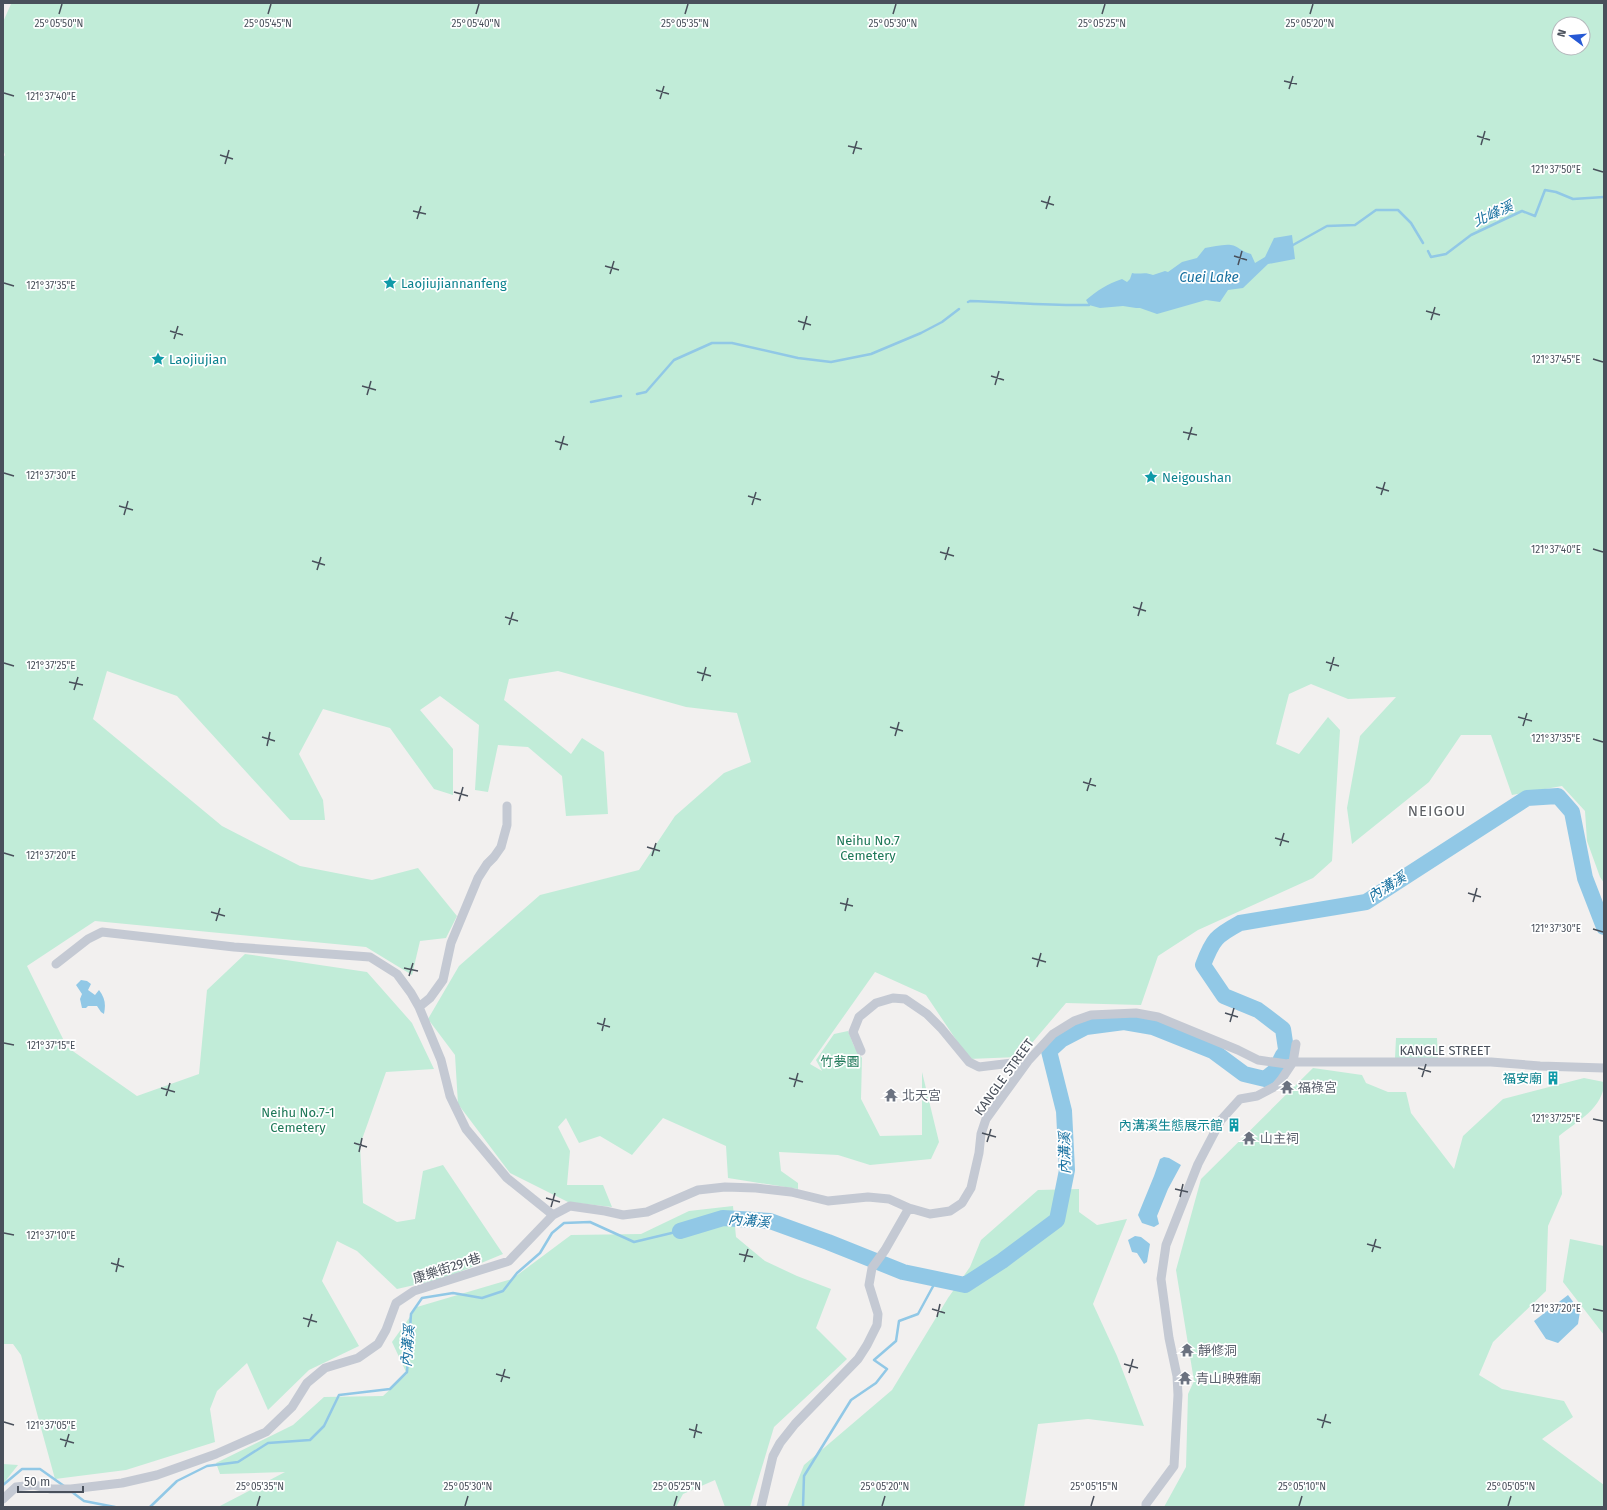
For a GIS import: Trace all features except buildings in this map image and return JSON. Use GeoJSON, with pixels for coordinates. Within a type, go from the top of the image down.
{"type":"FeatureCollection","features":[{"type":"Feature","properties":{"kind":"street"},"geometry":{"type":"LineString","coordinates":[[418,1007],[430,998],[443,980],[451,943],[478,878],[501,847],[507,825],[507,806]]}},
{"type":"Feature","properties":{"kind":"street"},"geometry":{"type":"LineString","coordinates":[[56,964],[88,939],[102,932],[234,947],[370,957],[397,974],[411,993],[441,1060],[450,1096],[466,1129],[507,1178],[553,1215]]}},
{"type":"Feature","properties":{"kind":"street"},"geometry":{"type":"LineString","coordinates":[[861,1051],[853,1032],[859,1016],[876,1003],[892,998],[904,999],[927,1014],[941,1028],[969,1062],[979,1067],[1028,1061]]}},
{"type":"Feature","properties":{"kind":"street","name":"KANGLE STREET"},"geometry":{"type":"LineString","coordinates":[[756,1188],[791,1192],[828,1201],[868,1198],[889,1199],[909,1208],[930,1214],[950,1211],[962,1203],[971,1188],[979,1153],[981,1134],[986,1119],[1028,1061],[1053,1034],[1074,1021],[1091,1015],[1118,1012],[1136,1013],[1158,1017],[1238,1050],[1258,1060],[1271,1062],[1491,1062],[1540,1066],[1604,1068]]}},
{"type":"Feature","properties":{"kind":"street"},"geometry":{"type":"LineString","coordinates":[[1146,1507],[1146,1504],[1174,1466],[1178,1395],[1177,1376],[1169,1338],[1161,1279],[1166,1245],[1198,1164],[1221,1120],[1240,1099],[1257,1096],[1276,1086],[1281,1080],[1296,1044]]}},
{"type":"Feature","properties":{"kind":"street","name":"康樂街291巷"},"geometry":{"type":"LineString","coordinates":[[3,1499],[16,1486],[34,1485],[51,1489],[71,1489],[122,1483],[158,1475],[216,1454],[266,1432],[292,1407],[307,1383],[325,1368],[358,1358],[378,1344],[386,1330],[396,1303],[414,1291],[509,1261],[553,1215],[570,1206],[623,1215],[647,1212],[698,1190],[725,1187],[756,1188]]}},
{"type":"Feature","properties":{"kind":"street"},"geometry":{"type":"LineString","coordinates":[[761,1507],[774,1456],[780,1443],[795,1424],[858,1359],[867,1346],[877,1325],[878,1314],[869,1286],[872,1268],[885,1250],[909,1208]]}},
{"type":"Feature","properties":{"kind":"green space"},"geometry":{"type":"Polygon","coordinates":[[[10,3],[1604,3],[1604,883],[1600,877],[1587,841],[1585,811],[1562,786],[1512,795],[1491,735],[1461,735],[1429,782],[1352,844],[1347,808],[1360,736],[1396,697],[1348,699],[1311,684],[1289,694],[1276,744],[1299,754],[1328,717],[1340,730],[1332,861],[1313,878],[1198,930],[1158,956],[1141,1005],[1066,1003],[1020,1057],[969,1059],[926,995],[875,972],[810,1064],[822,1071],[816,1060],[834,1034],[848,1031],[854,1046],[862,1058],[861,1099],[880,1136],[922,1135],[922,1072],[939,1142],[931,1159],[870,1165],[838,1155],[779,1152],[781,1171],[798,1183],[798,1189],[728,1178],[726,1146],[663,1118],[632,1155],[600,1136],[579,1143],[566,1118],[558,1127],[570,1151],[567,1185],[603,1185],[612,1207],[568,1202],[510,1173],[458,1104],[455,1055],[428,1019],[459,966],[540,895],[639,870],[675,816],[724,773],[751,762],[737,713],[686,707],[558,671],[509,679],[504,700],[571,754],[582,738],[604,752],[608,814],[566,816],[562,776],[528,747],[498,745],[488,792],[475,790],[479,725],[440,696],[420,710],[453,749],[453,795],[434,789],[390,728],[323,709],[299,754],[323,800],[325,820],[290,820],[177,696],[107,671],[93,719],[222,826],[300,866],[372,880],[418,868],[457,916],[446,938],[420,941],[412,975],[366,947],[95,921],[27,966],[67,1047],[137,1096],[199,1074],[207,990],[245,954],[367,972],[412,1023],[434,1069],[386,1072],[360,1145],[363,1203],[397,1222],[415,1219],[423,1171],[443,1165],[503,1254],[445,1278],[397,1289],[357,1251],[337,1241],[322,1281],[359,1346],[309,1370],[268,1410],[247,1363],[217,1391],[210,1409],[215,1442],[126,1470],[55,1479],[21,1355],[13,1344],[3,1344],[3,158],[5,155],[3,149],[3,22],[11,4],[10,3]]]}},
{"type":"Feature","properties":{"kind":"green space"},"geometry":{"type":"Polygon","coordinates":[[[1396,1038],[1437,1038],[1438,1058],[1395,1058],[1396,1038]]]}},
{"type":"Feature","properties":{"kind":"green space"},"geometry":{"type":"Polygon","coordinates":[[[1313,1068],[1362,1075],[1366,1083],[1388,1092],[1406,1092],[1411,1113],[1454,1169],[1463,1136],[1503,1099],[1584,1078],[1604,1082],[1603,1091],[1595,1107],[1559,1136],[1562,1194],[1548,1226],[1546,1291],[1493,1342],[1479,1375],[1502,1389],[1564,1401],[1573,1417],[1542,1439],[1604,1485],[1604,1507],[1164,1507],[1186,1467],[1188,1394],[1194,1381],[1176,1270],[1201,1179],[1313,1068]]]}},
{"type":"Feature","properties":{"kind":"green space"},"geometry":{"type":"Polygon","coordinates":[[[1079,1189],[1079,1212],[1097,1225],[1127,1219],[1093,1304],[1117,1356],[1144,1426],[1088,1419],[1038,1424],[1024,1507],[787,1507],[804,1465],[892,1390],[948,1298],[970,1267],[981,1240],[1038,1190],[1079,1189]]]}},
{"type":"Feature","properties":{"kind":"green space"},"geometry":{"type":"Polygon","coordinates":[[[733,1206],[736,1237],[765,1261],[797,1276],[831,1289],[816,1328],[847,1359],[774,1427],[750,1507],[725,1507],[715,1480],[683,1494],[676,1507],[218,1507],[285,1472],[220,1474],[216,1463],[293,1425],[324,1397],[383,1396],[407,1374],[392,1342],[417,1307],[512,1279],[571,1235],[641,1234],[689,1211],[733,1206]]]}},
{"type":"Feature","properties":{"kind":"green space"},"geometry":{"type":"Polygon","coordinates":[[[1570,1239],[1604,1246],[1604,1335],[1563,1282],[1570,1239]]]}},
{"type":"Feature","properties":{"kind":"green space"},"geometry":{"type":"Polygon","coordinates":[[[3,1464],[18,1465],[3,1484],[3,1464]]]}},
{"type":"Feature","properties":{"kind":"water","name":"Cuei Lake"},"geometry":{"type":"Polygon","coordinates":[[[1292,235],[1295,259],[1268,264],[1243,288],[1228,290],[1220,302],[1206,300],[1157,314],[1140,308],[1123,306],[1100,308],[1089,305],[1086,300],[1099,290],[1112,283],[1122,279],[1127,282],[1132,273],[1147,273],[1153,275],[1165,271],[1168,272],[1182,262],[1197,258],[1205,248],[1231,245],[1251,254],[1255,263],[1265,257],[1274,238],[1292,235]]]}},
{"type":"Feature","properties":{"kind":"water"},"geometry":{"type":"Polygon","coordinates":[[[81,980],[87,981],[91,984],[88,990],[95,995],[99,990],[104,998],[104,1014],[97,1006],[82,1008],[80,999],[82,994],[76,985],[81,980]]]}},
{"type":"Feature","properties":{"kind":"water"},"geometry":{"type":"Polygon","coordinates":[[[1164,1157],[1169,1158],[1181,1165],[1168,1189],[1157,1216],[1159,1224],[1154,1227],[1142,1223],[1138,1215],[1160,1159],[1164,1157]]]}},
{"type":"Feature","properties":{"kind":"water"},"geometry":{"type":"Polygon","coordinates":[[[1135,1236],[1141,1237],[1150,1244],[1147,1262],[1144,1264],[1137,1253],[1132,1252],[1128,1240],[1135,1236]]]}},
{"type":"Feature","properties":{"kind":"water"},"geometry":{"type":"Polygon","coordinates":[[[1568,1295],[1580,1311],[1578,1324],[1558,1343],[1546,1339],[1534,1321],[1568,1295]]]}},
{"type":"Feature","properties":{"kind":"waterway","name":"北峰溪"},"geometry":{"type":"LineString","coordinates":[[1428,251],[1431,257],[1446,254],[1471,235],[1522,211],[1535,216],[1545,190],[1556,192],[1573,199],[1604,197]]}},
{"type":"Feature","properties":{"kind":"waterway","name":"北峰溪"},"geometry":{"type":"LineString","coordinates":[[1293,245],[1327,226],[1355,225],[1376,210],[1398,210],[1411,223],[1423,243]]}},
{"type":"Feature","properties":{"kind":"waterway"},"geometry":{"type":"LineString","coordinates":[[968,302],[1089,305]]}},
{"type":"Feature","properties":{"kind":"waterway"},"geometry":{"type":"LineString","coordinates":[[637,394],[646,392],[674,360],[712,343],[732,343],[798,358],[831,362],[871,354],[921,333],[942,322],[959,309]]}},
{"type":"Feature","properties":{"kind":"waterway"},"geometry":{"type":"LineString","coordinates":[[591,402],[621,396]]}},
{"type":"Feature","properties":{"kind":"waterway","name":"內溝溪"},"geometry":{"type":"LineString","coordinates":[[1286,1049],[1283,1029],[1258,1010],[1224,996],[1203,965],[1216,939],[1240,923],[1366,902],[1527,798],[1558,796],[1572,812],[1585,878],[1604,927]]}},
{"type":"Feature","properties":{"kind":"waterway","name":"內溝溪"},"geometry":{"type":"LineString","coordinates":[[680,1231],[723,1218],[770,1221],[903,1272],[965,1285],[1002,1261],[1057,1220],[1067,1170],[1064,1111],[1049,1051],[1061,1040],[1086,1027],[1124,1022],[1153,1027],[1213,1051],[1244,1074],[1265,1079],[1275,1071],[1283,1055]]}},
{"type":"Feature","properties":{"kind":"waterway","name":"內溝溪"},"geometry":{"type":"LineString","coordinates":[[150,1507],[177,1481],[207,1466],[238,1462],[268,1443],[310,1440],[324,1426],[339,1395],[390,1389],[407,1372],[411,1314],[422,1298],[453,1293],[482,1298],[503,1291],[517,1273],[540,1253],[552,1233],[564,1223],[590,1222],[634,1242],[680,1231]]}},
{"type":"Feature","properties":{"kind":"waterway"},"geometry":{"type":"LineString","coordinates":[[803,1507],[804,1476],[851,1400],[876,1383],[887,1369],[874,1360],[896,1341],[899,1321],[918,1314],[937,1279]]}},
{"type":"Feature","properties":{"kind":"waterway","name":"內溝溪"},"geometry":{"type":"LineString","coordinates":[[3,1485],[22,1469],[40,1469],[64,1486]]}},
{"type":"Feature","properties":{"kind":"waterway","name":"內溝溪"},"geometry":{"type":"LineString","coordinates":[[72,1492],[84,1501],[115,1507]]}},
{"type":"Feature","properties":{"kind":"place","name":"Laojiujiannanfeng"},"geometry":{"type":"Point","coordinates":[390,283]}},
{"type":"Feature","properties":{"kind":"place","name":"Laojiujian"},"geometry":{"type":"Point","coordinates":[158,359]}},
{"type":"Feature","properties":{"kind":"place","name":"Neigoushan"},"geometry":{"type":"Point","coordinates":[1151,477]}},
{"type":"Feature","properties":{"kind":"place","name":"福安廟"},"geometry":{"type":"Point","coordinates":[1553,1078]}},
{"type":"Feature","properties":{"kind":"place","name":"福祿宮"},"geometry":{"type":"Point","coordinates":[1287,1087]}},
{"type":"Feature","properties":{"kind":"place","name":"北天宮"},"geometry":{"type":"Point","coordinates":[891,1095]}},
{"type":"Feature","properties":{"kind":"place","name":"內溝溪生態展示館"},"geometry":{"type":"Point","coordinates":[1234,1125]}},
{"type":"Feature","properties":{"kind":"place","name":"山主祠"},"geometry":{"type":"Point","coordinates":[1249,1138]}},
{"type":"Feature","properties":{"kind":"place","name":"靜修洞"},"geometry":{"type":"Point","coordinates":[1187,1350]}},
{"type":"Feature","properties":{"kind":"place","name":"青山映雅廟"},"geometry":{"type":"Point","coordinates":[1185,1378]}},
{"type":"Feature","properties":{"kind":"district","name":"NEIGOU"},"geometry":{"type":"Point","coordinates":[1437,811]}},
{"type":"Feature","properties":{"kind":"park label","name":"Neihu No.7 Cemetery"},"geometry":{"type":"Point","coordinates":[868,848]}},
{"type":"Feature","properties":{"kind":"park label","name":"竹夢園"},"geometry":{"type":"Point","coordinates":[840,1061]}},
{"type":"Feature","properties":{"kind":"park label","name":"Neihu No.7-1 Cemetery"},"geometry":{"type":"Point","coordinates":[298,1120]}}]}
